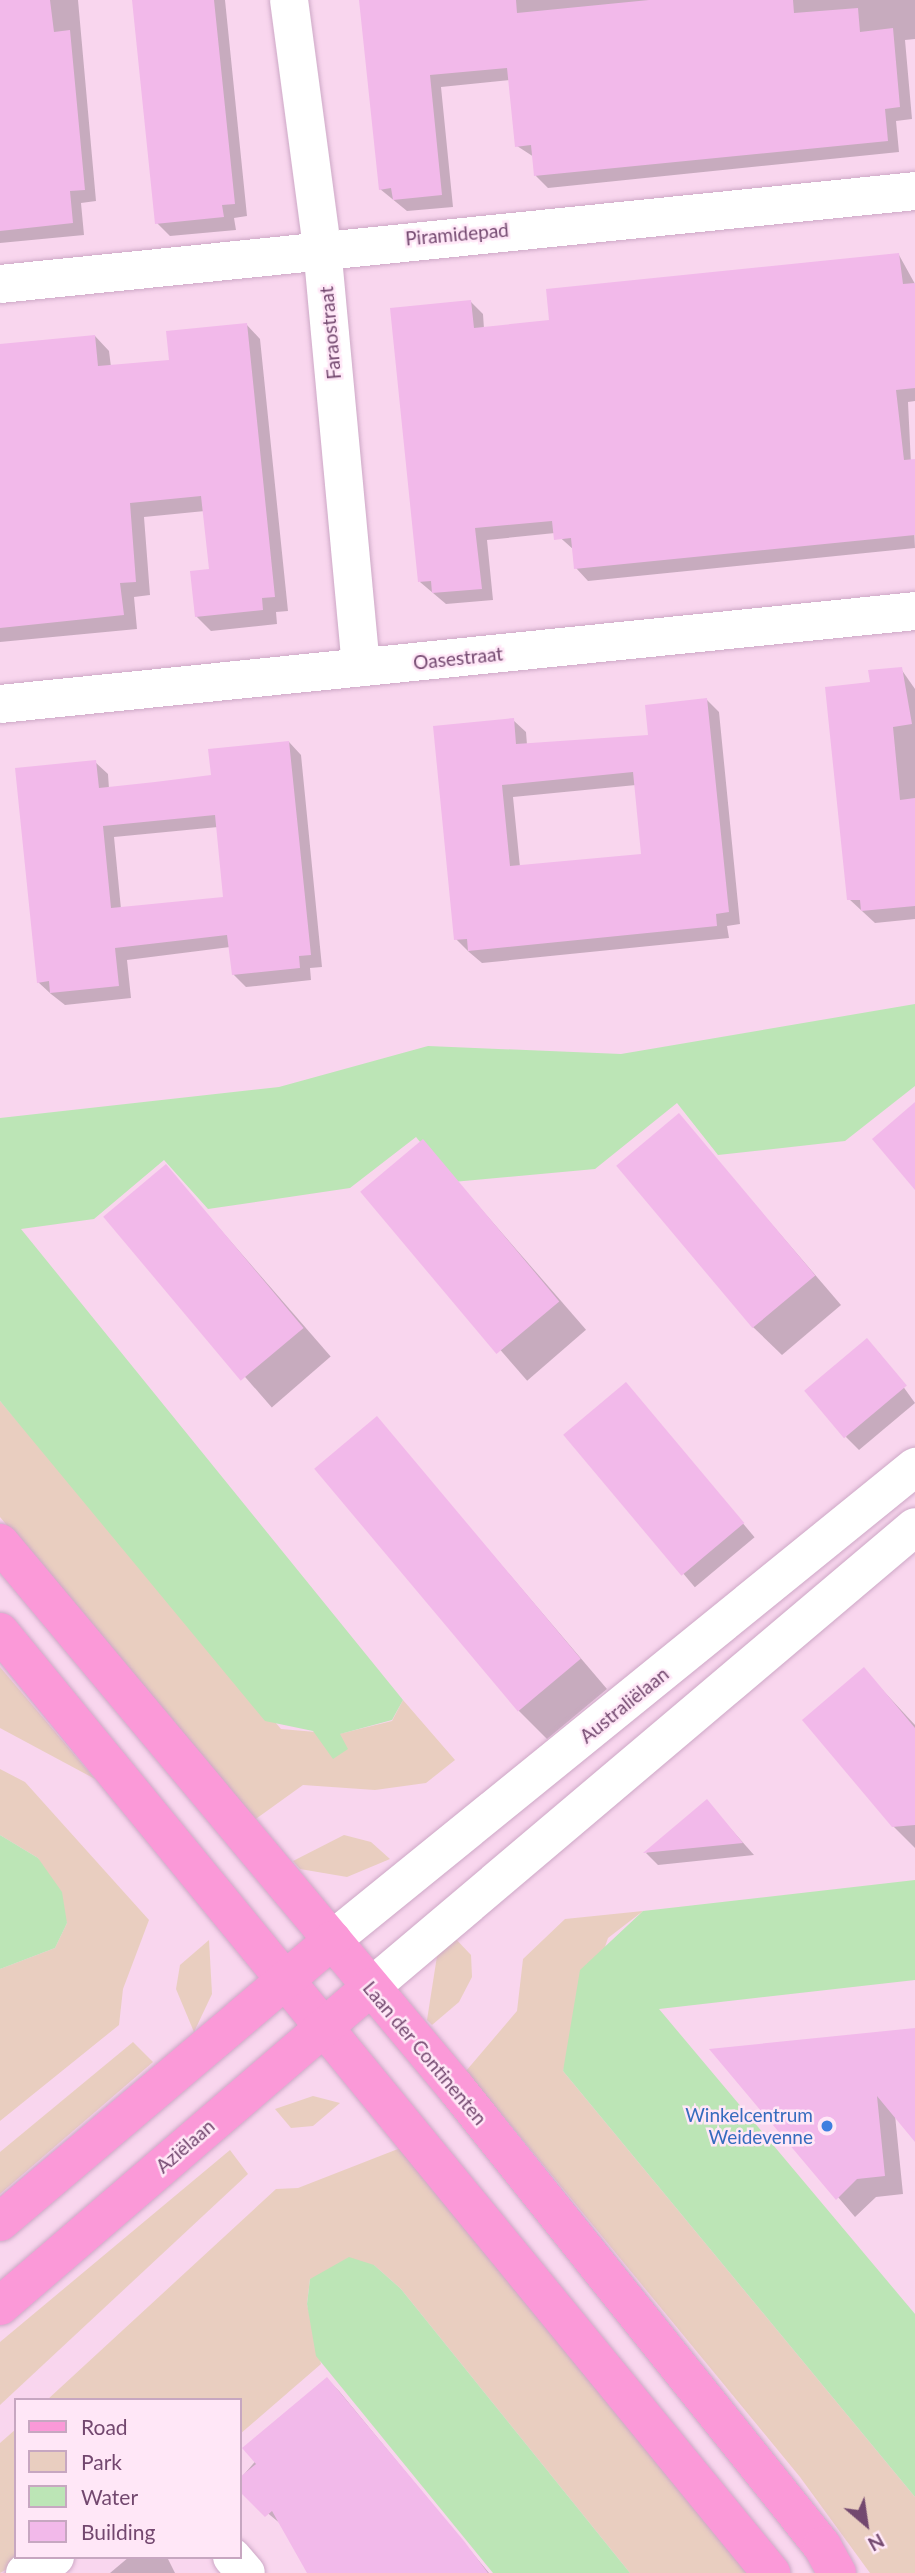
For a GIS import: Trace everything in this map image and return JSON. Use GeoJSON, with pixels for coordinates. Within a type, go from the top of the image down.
{"type":"FeatureCollection","features":[{"type":"Feature","properties":{"kind":"main road","name":"Laan der Continenten"},"geometry":{"type":"LineString","coordinates":[[0,1543],[371,1987],[814,2535],[837,2573]]}},
{"type":"Feature","properties":{"kind":"main road"},"geometry":{"type":"LineString","coordinates":[[0,1632],[771,2573]]}},
{"type":"Feature","properties":{"kind":"main road"},"geometry":{"type":"LineString","coordinates":[[0,2222],[332,1940]]}},
{"type":"Feature","properties":{"kind":"main road","name":"Aziëlaan"},"geometry":{"type":"LineString","coordinates":[[0,2306],[371,1987]]}},
{"type":"Feature","properties":{"kind":"street","name":"Faraostraat"},"geometry":{"type":"LineString","coordinates":[[289,0],[322,247],[361,667]]}},
{"type":"Feature","properties":{"kind":"street","name":"Piramidepad"},"geometry":{"type":"LineString","coordinates":[[0,284],[322,247],[915,191]]}},
{"type":"Feature","properties":{"kind":"street","name":"Oasestraat"},"geometry":{"type":"LineString","coordinates":[[0,704],[915,611]]}},
{"type":"Feature","properties":{"kind":"street","name":"Australiëlaan"},"geometry":{"type":"LineString","coordinates":[[332,1940],[838,1534],[915,1467]]}},
{"type":"Feature","properties":{"kind":"street"},"geometry":{"type":"LineString","coordinates":[[371,1987],[702,1702],[915,1527]]}},
{"type":"Feature","properties":{"kind":"street"},"geometry":{"type":"LineString","coordinates":[[838,1534],[866,1567]]}},
{"type":"Feature","properties":{"kind":"street"},"geometry":{"type":"LineString","coordinates":[[673,1666],[702,1702]]}},
{"type":"Feature","properties":{"kind":"street"},"geometry":{"type":"LineString","coordinates":[[25,2573],[51,2559]]}},
{"type":"Feature","properties":{"kind":"street"},"geometry":{"type":"LineString","coordinates":[[234,2559],[246,2573]]}},
{"type":"Feature","properties":{"kind":"shaded area"},"geometry":{"type":"Polygon","coordinates":[[[0,0],[915,0],[915,2573],[0,2573],[0,0]]]}},
{"type":"Feature","properties":{"kind":"green space"},"geometry":{"type":"Polygon","coordinates":[[[0,1401],[281,1729],[339,1734],[392,1721],[403,1700],[455,1760],[426,1783],[375,1790],[303,1785],[253,1821],[0,1517],[0,1401]]]}},
{"type":"Feature","properties":{"kind":"green space"},"geometry":{"type":"Polygon","coordinates":[[[0,1667],[95,1779],[0,1728],[0,1667]]]}},
{"type":"Feature","properties":{"kind":"green space"},"geometry":{"type":"Polygon","coordinates":[[[0,1769],[25,1782],[149,1920],[123,1989],[119,2025],[0,2121],[0,1969],[55,1948],[67,1923],[38,1858],[0,1835],[0,1769]]]}},
{"type":"Feature","properties":{"kind":"green space"},"geometry":{"type":"Polygon","coordinates":[[[344,1835],[371,1842],[390,1859],[347,1877],[300,1869],[293,1861],[344,1835]]]}},
{"type":"Feature","properties":{"kind":"green space"},"geometry":{"type":"Polygon","coordinates":[[[643,1911],[608,1938],[563,2071],[915,2497],[915,2573],[870,2573],[800,2477],[466,2071],[517,2011],[523,1959],[565,1919],[643,1911]]]}},
{"type":"Feature","properties":{"kind":"green space"},"geometry":{"type":"Polygon","coordinates":[[[452,1935],[471,1955],[472,1977],[459,2002],[432,2025],[427,2020],[437,1956],[452,1935]]]}},
{"type":"Feature","properties":{"kind":"green space"},"geometry":{"type":"Polygon","coordinates":[[[209,1940],[212,1994],[194,2032],[176,1989],[180,1965],[209,1940]]]}},
{"type":"Feature","properties":{"kind":"green space"},"geometry":{"type":"Polygon","coordinates":[[[133,2042],[153,2062],[0,2194],[0,2152],[133,2042]]]}},
{"type":"Feature","properties":{"kind":"green space"},"geometry":{"type":"Polygon","coordinates":[[[313,2096],[340,2103],[313,2126],[291,2128],[275,2109],[313,2096]]]}},
{"type":"Feature","properties":{"kind":"green space"},"geometry":{"type":"Polygon","coordinates":[[[403,2147],[767,2573],[630,2573],[401,2289],[374,2265],[310,2279],[307,2304],[321,2364],[242,2432],[242,2398],[49,2398],[276,2189],[298,2188],[403,2147]]]}},
{"type":"Feature","properties":{"kind":"green space"},"geometry":{"type":"Polygon","coordinates":[[[230,2150],[248,2174],[0,2405],[0,2342],[230,2150]]]}},
{"type":"Feature","properties":{"kind":"green space"},"geometry":{"type":"Polygon","coordinates":[[[14,2431],[14,2559],[24,2559],[0,2573],[0,2443],[14,2431]]]}},
{"type":"Feature","properties":{"kind":"water"},"geometry":{"type":"Polygon","coordinates":[[[915,1004],[915,1086],[845,1141],[718,1155],[677,1103],[595,1169],[453,1182],[416,1137],[350,1188],[208,1209],[164,1160],[94,1219],[21,1229],[403,1700],[392,1720],[340,1734],[348,1749],[333,1759],[313,1731],[265,1721],[0,1401],[0,1118],[279,1087],[428,1046],[621,1054],[915,1004]]]}},
{"type":"Feature","properties":{"kind":"water"},"geometry":{"type":"Polygon","coordinates":[[[0,1835],[38,1858],[62,1892],[67,1923],[55,1948],[0,1969],[0,1835]]]}},
{"type":"Feature","properties":{"kind":"water"},"geometry":{"type":"Polygon","coordinates":[[[915,1880],[915,1980],[659,2009],[915,2314],[915,2497],[563,2071],[580,1970],[643,1911],[915,1880]]]}},
{"type":"Feature","properties":{"kind":"water"},"geometry":{"type":"Polygon","coordinates":[[[349,2257],[374,2265],[401,2289],[630,2573],[493,2573],[316,2356],[307,2304],[310,2279],[349,2257]]]}},
{"type":"Feature","properties":{"kind":"building"},"geometry":{"type":"Polygon","coordinates":[[[0,0],[50,0],[54,32],[70,30],[85,190],[70,191],[73,223],[0,231],[0,0]]]}},
{"type":"Feature","properties":{"kind":"building"},"geometry":{"type":"Polygon","coordinates":[[[132,0],[214,0],[235,204],[222,205],[224,217],[155,224],[132,0]]]}},
{"type":"Feature","properties":{"kind":"building"},"geometry":{"type":"Polygon","coordinates":[[[359,0],[516,0],[517,13],[649,0],[793,0],[794,13],[858,8],[860,32],[893,28],[900,107],[885,109],[888,141],[534,176],[531,145],[515,147],[507,68],[430,75],[442,195],[393,200],[391,188],[379,190],[359,0]]]}},
{"type":"Feature","properties":{"kind":"building"},"geometry":{"type":"Polygon","coordinates":[[[899,253],[903,284],[915,283],[915,388],[896,390],[904,460],[915,459],[915,535],[574,569],[571,538],[554,540],[552,521],[475,528],[482,589],[432,593],[431,581],[418,582],[390,308],[471,300],[474,328],[549,320],[546,289],[899,253]]]}},
{"type":"Feature","properties":{"kind":"building"},"geometry":{"type":"Polygon","coordinates":[[[247,323],[275,597],[262,598],[263,610],[195,617],[190,571],[209,569],[201,496],[130,503],[136,582],[120,583],[124,615],[0,628],[0,344],[95,335],[98,366],[169,360],[166,331],[247,323]]]}},
{"type":"Feature","properties":{"kind":"building"},"geometry":{"type":"Polygon","coordinates":[[[902,667],[912,724],[893,727],[900,800],[915,798],[915,906],[861,911],[860,900],[847,900],[825,687],[870,682],[868,670],[902,667]]]}},
{"type":"Feature","properties":{"kind":"building"},"geometry":{"type":"Polygon","coordinates":[[[707,698],[729,912],[716,914],[717,926],[468,951],[467,939],[454,940],[433,726],[514,718],[516,744],[648,735],[645,705],[707,698]],[[633,772],[502,785],[510,866],[641,854],[633,772]]]}},
{"type":"Feature","properties":{"kind":"building"},"geometry":{"type":"Polygon","coordinates":[[[289,741],[311,955],[299,956],[300,968],[232,975],[227,935],[115,948],[119,986],[50,993],[49,981],[37,983],[15,768],[96,760],[99,788],[211,775],[208,749],[289,741]],[[215,815],[103,826],[111,908],[223,897],[215,815]]]}},
{"type":"Feature","properties":{"kind":"building"},"geometry":{"type":"Polygon","coordinates":[[[915,1102],[915,1190],[872,1139],[915,1102]]]}},
{"type":"Feature","properties":{"kind":"building"},"geometry":{"type":"Polygon","coordinates":[[[679,1113],[815,1275],[752,1328],[616,1166],[679,1113]]]}},
{"type":"Feature","properties":{"kind":"building"},"geometry":{"type":"Polygon","coordinates":[[[423,1139],[559,1301],[496,1354],[360,1192],[423,1139]]]}},
{"type":"Feature","properties":{"kind":"building"},"geometry":{"type":"Polygon","coordinates":[[[166,1164],[304,1328],[241,1381],[103,1217],[166,1164]]]}},
{"type":"Feature","properties":{"kind":"building"},"geometry":{"type":"Polygon","coordinates":[[[867,1338],[907,1385],[844,1438],[804,1391],[867,1338]]]}},
{"type":"Feature","properties":{"kind":"building"},"geometry":{"type":"Polygon","coordinates":[[[626,1382],[744,1523],[681,1576],[563,1435],[626,1382]]]}},
{"type":"Feature","properties":{"kind":"building"},"geometry":{"type":"Polygon","coordinates":[[[377,1416],[581,1659],[518,1712],[314,1469],[377,1416]]]}},
{"type":"Feature","properties":{"kind":"building"},"geometry":{"type":"Polygon","coordinates":[[[864,1667],[915,1728],[915,1825],[892,1827],[802,1720],[864,1667]]]}},
{"type":"Feature","properties":{"kind":"building"},"geometry":{"type":"Polygon","coordinates":[[[707,1799],[743,1843],[643,1853],[707,1799]]]}},
{"type":"Feature","properties":{"kind":"building","name":"Winkelcentrum Weidevenne"},"geometry":{"type":"Polygon","coordinates":[[[915,2028],[915,2142],[877,2096],[885,2176],[857,2179],[836,2200],[709,2049],[915,2028]]]}},
{"type":"Feature","properties":{"kind":"building"},"geometry":{"type":"Polygon","coordinates":[[[327,2377],[488,2573],[307,2573],[272,2511],[265,2517],[242,2494],[242,2475],[256,2464],[242,2448],[327,2377]]]}},
{"type":"Feature","properties":{"kind":"place","name":"Winkelcentrum Weidevenne"},"geometry":{"type":"Point","coordinates":[827,2126]}}]}
